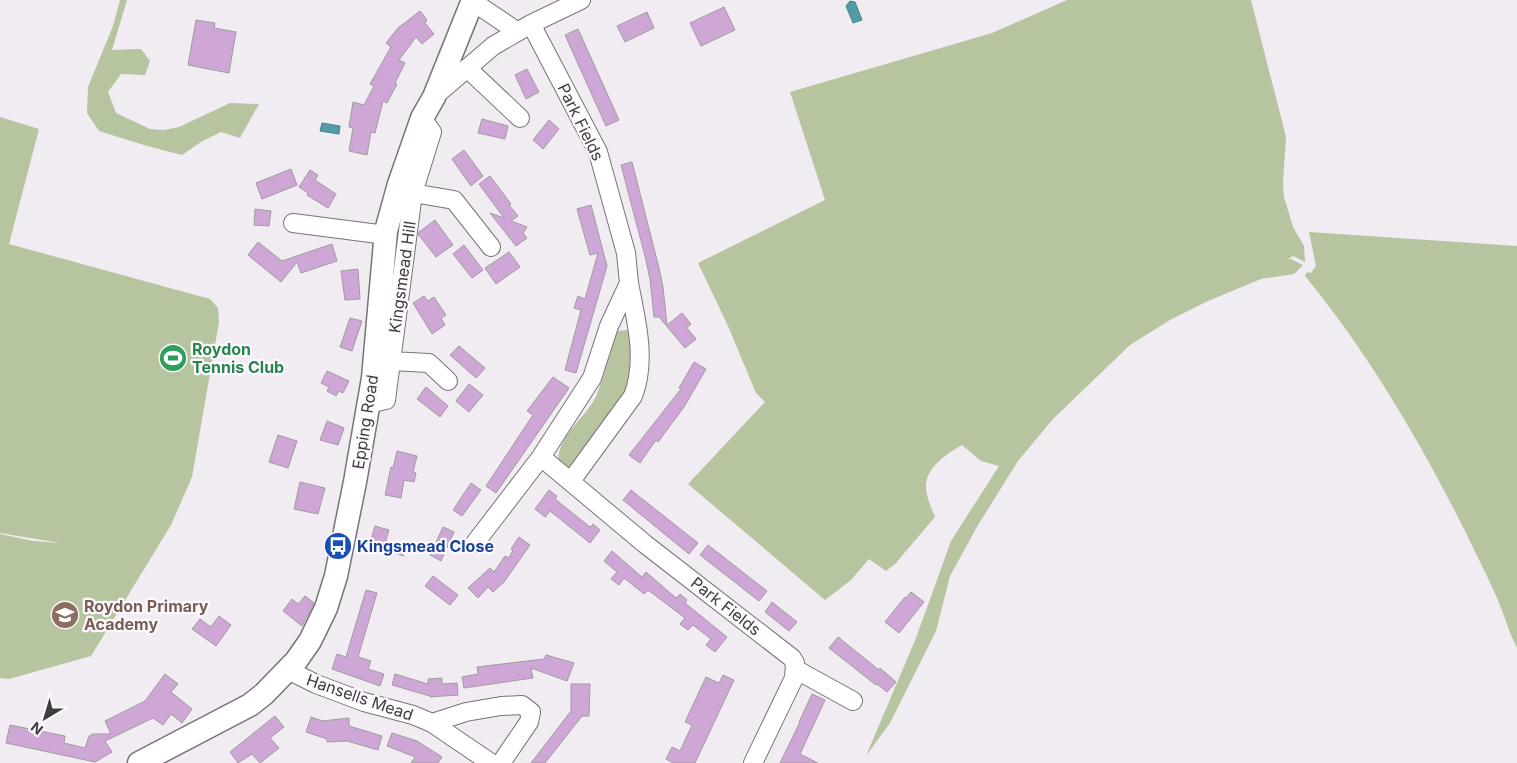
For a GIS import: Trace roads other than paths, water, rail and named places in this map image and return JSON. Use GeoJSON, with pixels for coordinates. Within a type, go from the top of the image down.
{"type":"FeatureCollection","features":[{"type":"Feature","properties":{"kind":"main road","name":"Epping Road"},"geometry":{"type":"LineString","coordinates":[[139,763],[250,705],[288,670],[310,641],[326,608],[336,576],[373,378],[386,235],[399,184],[422,118],[434,97],[472,1]]}},
{"type":"Feature","properties":{"kind":"street"},"geometry":{"type":"LineString","coordinates":[[434,97],[494,46],[524,28],[581,0]]}},
{"type":"Feature","properties":{"kind":"street"},"geometry":{"type":"LineString","coordinates":[[472,1],[524,28]]}},
{"type":"Feature","properties":{"kind":"street","name":"Park Fields"},"geometry":{"type":"LineString","coordinates":[[524,28],[598,152],[626,253],[637,328],[640,366],[638,382],[633,396],[571,481]]}},
{"type":"Feature","properties":{"kind":"street"},"geometry":{"type":"LineString","coordinates":[[467,68],[520,118]]}},
{"type":"Feature","properties":{"kind":"street","name":"Kingsmead Hill"},"geometry":{"type":"LineString","coordinates":[[368,404],[386,400],[413,193],[432,132],[422,118]]}},
{"type":"Feature","properties":{"kind":"street"},"geometry":{"type":"LineString","coordinates":[[413,193],[454,200],[491,247]]}},
{"type":"Feature","properties":{"kind":"street"},"geometry":{"type":"LineString","coordinates":[[293,223],[386,235]]}},
{"type":"Feature","properties":{"kind":"street"},"geometry":{"type":"LineString","coordinates":[[475,543],[541,457],[592,378],[609,326],[629,283]]}},
{"type":"Feature","properties":{"kind":"street"},"geometry":{"type":"LineString","coordinates":[[609,326],[623,324],[637,328]]}},
{"type":"Feature","properties":{"kind":"street"},"geometry":{"type":"LineString","coordinates":[[391,361],[429,363],[448,381]]}},
{"type":"Feature","properties":{"kind":"street","name":"Park Fields"},"geometry":{"type":"LineString","coordinates":[[541,457],[645,544],[792,658],[795,663],[795,669]]}},
{"type":"Feature","properties":{"kind":"street"},"geometry":{"type":"LineString","coordinates":[[753,763],[794,678],[795,669],[853,701]]}},
{"type":"Feature","properties":{"kind":"street","name":"Hansells Mead"},"geometry":{"type":"LineString","coordinates":[[288,670],[316,684],[364,702],[432,723],[491,763]]}},
{"type":"Feature","properties":{"kind":"street","name":"Hansells Mead"},"geometry":{"type":"LineString","coordinates":[[432,723],[466,712],[501,706],[522,706],[530,712],[529,722],[501,763]]}},
{"type":"Feature","properties":{"kind":"water"},"geometry":{"type":"Polygon","coordinates":[[[850,1],[855,2],[862,20],[853,23],[846,6],[850,1]]]}},
{"type":"Feature","properties":{"kind":"water"},"geometry":{"type":"Polygon","coordinates":[[[322,123],[340,126],[339,134],[320,131],[322,123]]]}},
{"type":"Feature","properties":{"kind":"place","name":"Roydon Tennis Club"},"geometry":{"type":"Point","coordinates":[173,358]}},
{"type":"Feature","properties":{"kind":"place","name":"Kingsmead Close"},"geometry":{"type":"Point","coordinates":[338,546]}},
{"type":"Feature","properties":{"kind":"place","name":"Roydon Primary Academy"},"geometry":{"type":"Point","coordinates":[65,615]}}]}
